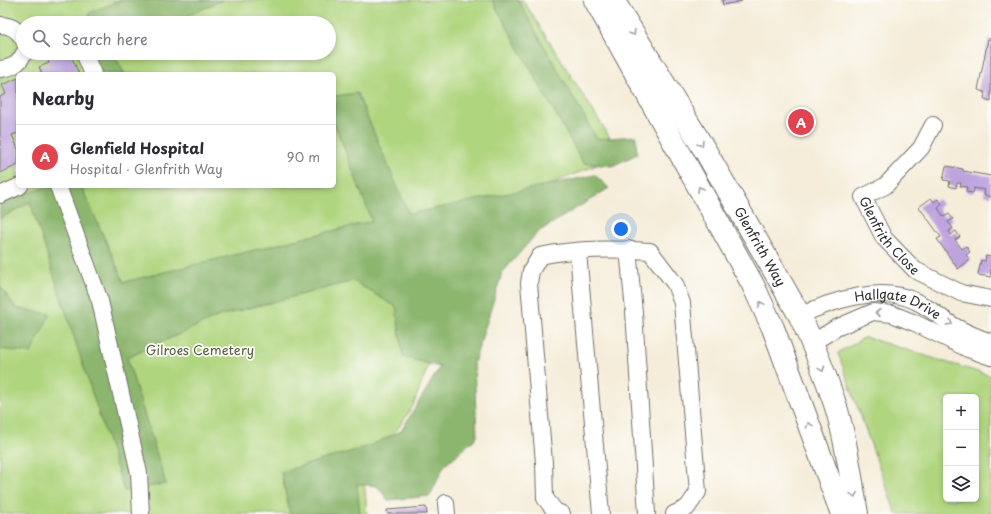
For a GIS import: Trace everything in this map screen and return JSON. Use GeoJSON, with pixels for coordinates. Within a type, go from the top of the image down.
{"type":"FeatureCollection","features":[{"type":"Feature","properties":{"kind":"highway","name":"Glenfrith Way"},"geometry":{"type":"LineString","coordinates":[[595,0],[753,286],[773,328],[842,514]]}},
{"type":"Feature","properties":{"kind":"highway","name":"Glenfrith Way"},"geometry":{"type":"LineString","coordinates":[[613,0],[706,152],[800,316],[804,342],[835,404],[849,465],[857,514]]}},
{"type":"Feature","properties":{"kind":"highway"},"geometry":{"type":"LineString","coordinates":[[773,328],[804,342],[834,462],[842,514]]}},
{"type":"Feature","properties":{"kind":"street"},"geometry":{"type":"LineString","coordinates":[[0,25],[12,27],[16,29]]}},
{"type":"Feature","properties":{"kind":"street"},"geometry":{"type":"LineString","coordinates":[[0,69],[12,67],[19,60]]}},
{"type":"Feature","properties":{"kind":"street"},"geometry":{"type":"LineString","coordinates":[[87,60],[93,72]]}},
{"type":"Feature","properties":{"kind":"street","name":"Glenfrith Close"},"geometry":{"type":"LineString","coordinates":[[933,125],[921,148],[885,186],[863,197],[884,238],[915,270],[961,293],[991,299]]}},
{"type":"Feature","properties":{"kind":"street"},"geometry":{"type":"LineString","coordinates":[[0,195],[16,188]]}},
{"type":"Feature","properties":{"kind":"street"},"geometry":{"type":"LineString","coordinates":[[59,188],[100,301],[139,473],[141,514]]}},
{"type":"Feature","properties":{"kind":"street"},"geometry":{"type":"LineString","coordinates":[[628,249],[634,312],[647,514]]}},
{"type":"Feature","properties":{"kind":"street"},"geometry":{"type":"LineString","coordinates":[[562,514],[555,510],[545,498],[544,463],[529,283],[531,271],[540,256],[556,253],[628,249],[650,251],[676,284],[682,303],[698,492],[687,508],[674,514]]}},
{"type":"Feature","properties":{"kind":"street"},"geometry":{"type":"LineString","coordinates":[[578,252],[600,514]]}},
{"type":"Feature","properties":{"kind":"street","name":"Hallgate Drive"},"geometry":{"type":"LineString","coordinates":[[800,316],[815,308],[862,295],[891,293],[915,300],[956,327],[991,342]]}},
{"type":"Feature","properties":{"kind":"street","name":"Hallgate Drive"},"geometry":{"type":"LineString","coordinates":[[804,342],[874,312],[892,314],[915,323],[968,349],[991,357]]}},
{"type":"Feature","properties":{"kind":"green space","name":"Gilroes Cemetery"},"geometry":{"type":"Polygon","coordinates":[[[0,0],[523,0],[621,155],[488,210],[413,406],[364,479],[367,514],[0,514],[0,0]]]}},
{"type":"Feature","properties":{"kind":"green space"},"geometry":{"type":"Polygon","coordinates":[[[120,0],[223,0],[187,16],[89,16],[89,13],[120,0]]]}},
{"type":"Feature","properties":{"kind":"green space"},"geometry":{"type":"Polygon","coordinates":[[[492,0],[518,0],[597,139],[636,136],[637,154],[612,166],[583,163],[492,0]]]}},
{"type":"Feature","properties":{"kind":"green space"},"geometry":{"type":"Polygon","coordinates":[[[117,60],[124,72],[102,72],[95,61],[117,60]]]}},
{"type":"Feature","properties":{"kind":"green space"},"geometry":{"type":"Polygon","coordinates":[[[357,93],[409,214],[595,175],[609,188],[538,232],[502,273],[474,363],[477,437],[444,466],[430,496],[388,500],[377,486],[357,484],[360,514],[290,514],[281,472],[369,446],[401,431],[440,367],[403,357],[396,307],[353,281],[219,316],[127,358],[166,484],[124,491],[30,202],[0,219],[0,202],[45,188],[82,188],[124,282],[372,221],[336,127],[336,96],[357,93]]]}},
{"type":"Feature","properties":{"kind":"green space"},"geometry":{"type":"Polygon","coordinates":[[[0,286],[16,308],[50,314],[31,353],[0,349],[0,286]]]}},
{"type":"Feature","properties":{"kind":"green space"},"geometry":{"type":"Polygon","coordinates":[[[865,337],[991,376],[991,514],[896,514],[838,353],[865,337]]]}},
{"type":"Feature","properties":{"kind":"building"},"geometry":{"type":"Polygon","coordinates":[[[722,0],[742,0],[742,1],[723,5],[722,0]]]}},
{"type":"Feature","properties":{"kind":"building"},"geometry":{"type":"Polygon","coordinates":[[[988,39],[991,39],[991,101],[984,99],[985,92],[978,90],[988,39]]]}},
{"type":"Feature","properties":{"kind":"building"},"geometry":{"type":"Polygon","coordinates":[[[48,60],[73,60],[78,72],[41,72],[39,67],[49,63],[48,60]]]}},
{"type":"Feature","properties":{"kind":"building"},"geometry":{"type":"Polygon","coordinates":[[[16,79],[16,134],[12,135],[16,144],[16,166],[0,173],[0,97],[6,94],[2,85],[16,79]]]}},
{"type":"Feature","properties":{"kind":"building"},"geometry":{"type":"Polygon","coordinates":[[[946,166],[991,176],[991,197],[984,195],[985,190],[974,188],[973,193],[966,192],[967,187],[960,186],[961,183],[957,183],[956,188],[949,186],[950,181],[943,180],[946,166]]]}},
{"type":"Feature","properties":{"kind":"building"},"geometry":{"type":"Polygon","coordinates":[[[931,198],[934,202],[938,199],[942,204],[938,208],[944,217],[949,214],[953,219],[948,222],[953,228],[949,231],[951,235],[956,231],[960,237],[955,240],[962,249],[966,246],[970,252],[966,255],[970,260],[958,269],[937,239],[941,237],[919,207],[931,198]]]}},
{"type":"Feature","properties":{"kind":"building"},"geometry":{"type":"Polygon","coordinates":[[[986,256],[991,257],[991,277],[978,275],[981,260],[985,261],[986,256]]]}},
{"type":"Feature","properties":{"kind":"building"},"geometry":{"type":"Polygon","coordinates":[[[426,507],[427,514],[388,514],[387,510],[426,507]]]}},
{"type":"Feature","properties":{"kind":"place","name":"Glenfield Hospital"},"geometry":{"type":"Point","coordinates":[801,122]}}]}
